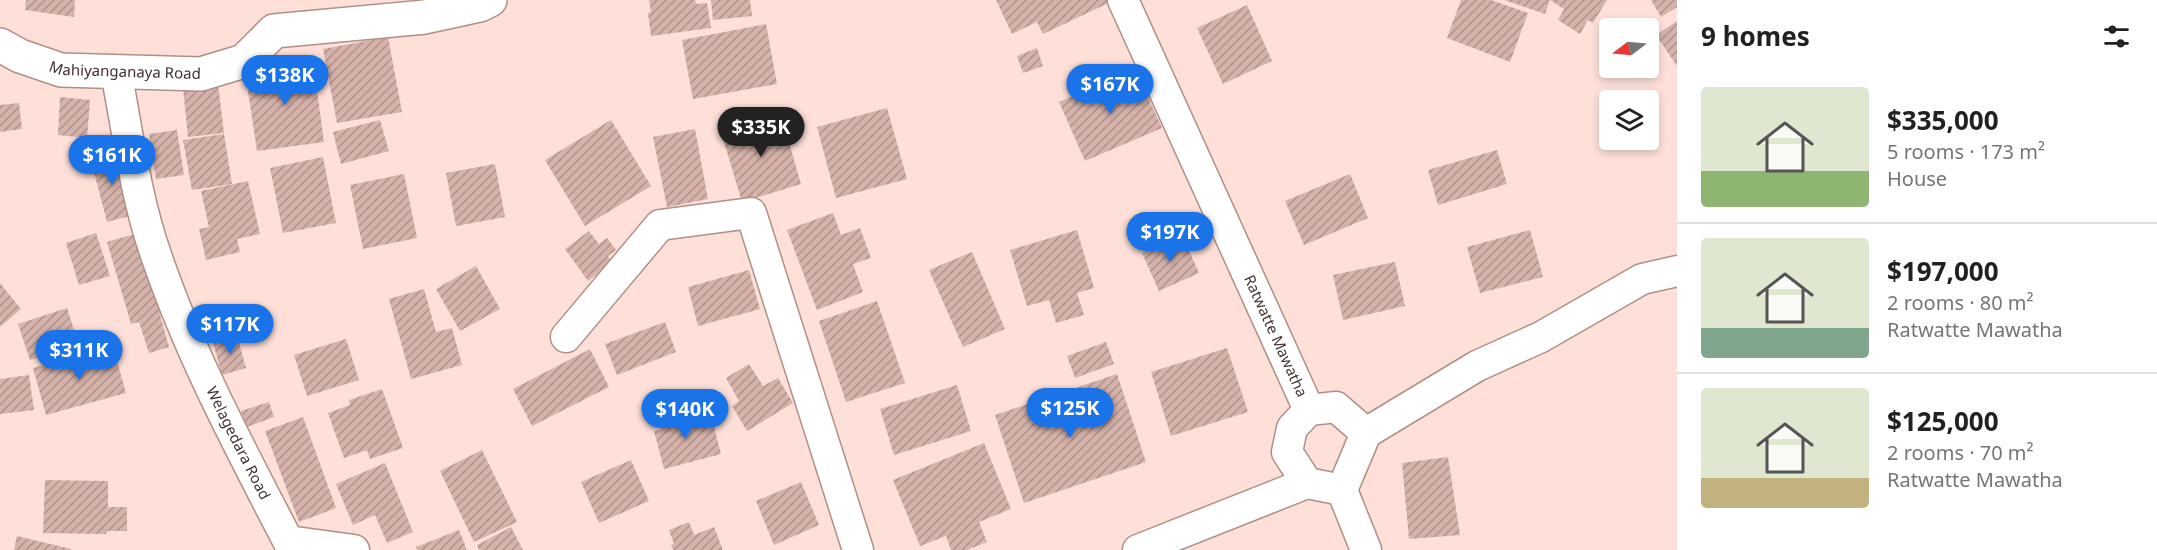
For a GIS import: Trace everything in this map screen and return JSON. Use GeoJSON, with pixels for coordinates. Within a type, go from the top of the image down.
{"type":"FeatureCollection","features":[{"type":"Feature","properties":{"kind":"main road","name":"Mahiyanganaya Road"},"geometry":{"type":"LineString","coordinates":[[0,45],[20,56],[61,70],[201,74],[244,62],[274,31],[425,17],[483,2]]}},
{"type":"Feature","properties":{"kind":"street","name":"Ratwatte Mawatha"},"geometry":{"type":"LineString","coordinates":[[1123,0],[1309,411]]}},
{"type":"Feature","properties":{"kind":"street","name":"Welagedara Road"},"geometry":{"type":"LineString","coordinates":[[116,72],[136,185],[156,255],[209,388],[288,541],[354,550]]}},
{"type":"Feature","properties":{"kind":"street"},"geometry":{"type":"LineString","coordinates":[[566,337],[660,225],[751,213],[858,550]]}},
{"type":"Feature","properties":{"kind":"street"},"geometry":{"type":"LineString","coordinates":[[1366,550],[1342,490],[1366,433],[1477,366],[1541,338],[1642,279],[1677,271]]}},
{"type":"Feature","properties":{"kind":"street"},"geometry":{"type":"LineString","coordinates":[[1307,483],[1287,452],[1292,428],[1309,411],[1336,407],[1366,433]]}},
{"type":"Feature","properties":{"kind":"street"},"geometry":{"type":"LineString","coordinates":[[1138,550],[1307,483],[1342,490]]}},
{"type":"Feature","properties":{"kind":"building"},"geometry":{"type":"Polygon","coordinates":[[[26,0],[75,0],[74,17],[25,10],[26,0]]]}},
{"type":"Feature","properties":{"kind":"building"},"geometry":{"type":"Polygon","coordinates":[[[649,0],[695,0],[696,4],[707,3],[711,28],[651,36],[649,0]]]}},
{"type":"Feature","properties":{"kind":"building"},"geometry":{"type":"Polygon","coordinates":[[[711,0],[750,0],[752,16],[713,20],[711,0]]]}},
{"type":"Feature","properties":{"kind":"building"},"geometry":{"type":"Polygon","coordinates":[[[996,0],[1115,0],[1043,34],[1037,22],[1012,34],[996,0]]]}},
{"type":"Feature","properties":{"kind":"building"},"geometry":{"type":"Polygon","coordinates":[[[1461,0],[1491,0],[1528,13],[1510,62],[1447,38],[1461,0]]]}},
{"type":"Feature","properties":{"kind":"building"},"geometry":{"type":"Polygon","coordinates":[[[1504,0],[1550,0],[1545,14],[1504,0]]]}},
{"type":"Feature","properties":{"kind":"building"},"geometry":{"type":"Polygon","coordinates":[[[1550,0],[1607,0],[1593,23],[1588,20],[1580,34],[1558,20],[1564,9],[1550,0]]]}},
{"type":"Feature","properties":{"kind":"building"},"geometry":{"type":"Polygon","coordinates":[[[1651,0],[1677,0],[1677,7],[1661,17],[1651,0]]]}},
{"type":"Feature","properties":{"kind":"building"},"geometry":{"type":"Polygon","coordinates":[[[1247,5],[1272,61],[1223,84],[1197,28],[1247,5]]]}},
{"type":"Feature","properties":{"kind":"building"},"geometry":{"type":"Polygon","coordinates":[[[1677,21],[1677,66],[1659,39],[1659,33],[1677,21]]]}},
{"type":"Feature","properties":{"kind":"building"},"geometry":{"type":"Polygon","coordinates":[[[766,24],[777,84],[693,99],[682,40],[766,24]]]}},
{"type":"Feature","properties":{"kind":"building"},"geometry":{"type":"Polygon","coordinates":[[[388,37],[402,112],[337,123],[323,49],[388,37]]]}},
{"type":"Feature","properties":{"kind":"building"},"geometry":{"type":"Polygon","coordinates":[[[1037,48],[1043,66],[1023,73],[1017,56],[1037,48]]]}},
{"type":"Feature","properties":{"kind":"building"},"geometry":{"type":"Polygon","coordinates":[[[313,61],[324,142],[257,151],[245,71],[313,61]]]}},
{"type":"Feature","properties":{"kind":"building"},"geometry":{"type":"Polygon","coordinates":[[[1135,69],[1162,128],[1085,161],[1059,102],[1135,69]]]}},
{"type":"Feature","properties":{"kind":"building"},"geometry":{"type":"Polygon","coordinates":[[[218,84],[224,133],[188,137],[183,88],[218,84]]]}},
{"type":"Feature","properties":{"kind":"building"},"geometry":{"type":"Polygon","coordinates":[[[60,97],[90,100],[87,138],[58,135],[60,97]]]}},
{"type":"Feature","properties":{"kind":"building"},"geometry":{"type":"Polygon","coordinates":[[[19,103],[22,129],[0,132],[0,105],[19,103]]]}},
{"type":"Feature","properties":{"kind":"building"},"geometry":{"type":"Polygon","coordinates":[[[887,108],[907,179],[836,198],[817,127],[887,108]]]}},
{"type":"Feature","properties":{"kind":"building"},"geometry":{"type":"Polygon","coordinates":[[[781,114],[801,184],[742,202],[721,132],[781,114]]]}},
{"type":"Feature","properties":{"kind":"building"},"geometry":{"type":"Polygon","coordinates":[[[380,120],[389,151],[341,164],[333,132],[380,120]]]}},
{"type":"Feature","properties":{"kind":"building"},"geometry":{"type":"Polygon","coordinates":[[[611,120],[651,186],[585,226],[545,160],[611,120]]]}},
{"type":"Feature","properties":{"kind":"building"},"geometry":{"type":"Polygon","coordinates":[[[695,129],[708,199],[667,207],[653,137],[695,129]]]}},
{"type":"Feature","properties":{"kind":"building"},"geometry":{"type":"Polygon","coordinates":[[[177,130],[184,175],[156,179],[149,134],[177,130]]]}},
{"type":"Feature","properties":{"kind":"building"},"geometry":{"type":"Polygon","coordinates":[[[224,134],[232,184],[192,190],[183,140],[224,134]]]}},
{"type":"Feature","properties":{"kind":"building"},"geometry":{"type":"Polygon","coordinates":[[[116,150],[133,215],[107,222],[90,157],[116,150]]]}},
{"type":"Feature","properties":{"kind":"building"},"geometry":{"type":"Polygon","coordinates":[[[1497,150],[1507,184],[1438,205],[1428,170],[1497,150]]]}},
{"type":"Feature","properties":{"kind":"building"},"geometry":{"type":"Polygon","coordinates":[[[323,157],[336,223],[283,233],[270,168],[323,157]]]}},
{"type":"Feature","properties":{"kind":"building"},"geometry":{"type":"Polygon","coordinates":[[[495,164],[505,217],[456,226],[446,173],[495,164]]]}},
{"type":"Feature","properties":{"kind":"building"},"geometry":{"type":"Polygon","coordinates":[[[404,174],[417,238],[363,249],[350,185],[404,174]]]}},
{"type":"Feature","properties":{"kind":"building"},"geometry":{"type":"Polygon","coordinates":[[[1350,174],[1368,218],[1304,245],[1285,201],[1350,174]]]}},
{"type":"Feature","properties":{"kind":"building"},"geometry":{"type":"Polygon","coordinates":[[[248,181],[260,234],[237,239],[240,252],[206,260],[199,229],[209,227],[201,191],[248,181]]]}},
{"type":"Feature","properties":{"kind":"building"},"geometry":{"type":"Polygon","coordinates":[[[833,213],[841,235],[860,228],[871,258],[853,264],[863,292],[817,310],[787,230],[833,213]]]}},
{"type":"Feature","properties":{"kind":"building"},"geometry":{"type":"Polygon","coordinates":[[[1077,230],[1094,288],[1077,293],[1084,315],[1056,323],[1049,300],[1027,306],[1010,250],[1077,230]]]}},
{"type":"Feature","properties":{"kind":"building"},"geometry":{"type":"Polygon","coordinates":[[[1530,230],[1543,277],[1480,293],[1467,247],[1530,230]]]}},
{"type":"Feature","properties":{"kind":"building"},"geometry":{"type":"Polygon","coordinates":[[[589,231],[599,244],[607,238],[616,250],[608,256],[612,263],[588,281],[565,249],[589,231]]]}},
{"type":"Feature","properties":{"kind":"building"},"geometry":{"type":"Polygon","coordinates":[[[141,232],[166,313],[160,315],[169,347],[149,353],[139,322],[131,324],[107,242],[141,232]]]}},
{"type":"Feature","properties":{"kind":"building"},"geometry":{"type":"Polygon","coordinates":[[[96,233],[110,276],[79,285],[66,243],[96,233]]]}},
{"type":"Feature","properties":{"kind":"building"},"geometry":{"type":"Polygon","coordinates":[[[1182,235],[1199,273],[1159,291],[1142,253],[1182,235]]]}},
{"type":"Feature","properties":{"kind":"building"},"geometry":{"type":"Polygon","coordinates":[[[972,252],[1005,329],[963,347],[929,270],[972,252]]]}},
{"type":"Feature","properties":{"kind":"building"},"geometry":{"type":"Polygon","coordinates":[[[1395,262],[1405,306],[1343,320],[1333,275],[1395,262]]]}},
{"type":"Feature","properties":{"kind":"building"},"geometry":{"type":"Polygon","coordinates":[[[476,266],[500,309],[460,331],[436,289],[476,266]]]}},
{"type":"Feature","properties":{"kind":"building"},"geometry":{"type":"Polygon","coordinates":[[[749,270],[760,309],[698,326],[688,287],[749,270]]]}},
{"type":"Feature","properties":{"kind":"building"},"geometry":{"type":"Polygon","coordinates":[[[0,283],[21,309],[0,327],[0,283]]]}},
{"type":"Feature","properties":{"kind":"building"},"geometry":{"type":"Polygon","coordinates":[[[424,289],[436,332],[452,328],[462,365],[411,379],[389,299],[424,289]]]}},
{"type":"Feature","properties":{"kind":"building"},"geometry":{"type":"Polygon","coordinates":[[[877,301],[905,383],[846,402],[819,321],[877,301]]]}},
{"type":"Feature","properties":{"kind":"building"},"geometry":{"type":"Polygon","coordinates":[[[67,308],[79,345],[30,360],[18,324],[67,308]]]}},
{"type":"Feature","properties":{"kind":"building"},"geometry":{"type":"Polygon","coordinates":[[[665,322],[676,352],[617,375],[605,344],[665,322]]]}},
{"type":"Feature","properties":{"kind":"building"},"geometry":{"type":"Polygon","coordinates":[[[237,336],[246,368],[222,375],[213,343],[237,336]]]}},
{"type":"Feature","properties":{"kind":"building"},"geometry":{"type":"Polygon","coordinates":[[[346,339],[359,380],[307,396],[294,355],[346,339]]]}},
{"type":"Feature","properties":{"kind":"building"},"geometry":{"type":"Polygon","coordinates":[[[1106,342],[1114,364],[1075,378],[1067,356],[1106,342]]]}},
{"type":"Feature","properties":{"kind":"building"},"geometry":{"type":"Polygon","coordinates":[[[113,347],[126,393],[46,415],[33,368],[113,347]]]}},
{"type":"Feature","properties":{"kind":"building"},"geometry":{"type":"Polygon","coordinates":[[[1227,348],[1248,412],[1171,436],[1151,372],[1227,348]]]}},
{"type":"Feature","properties":{"kind":"building"},"geometry":{"type":"Polygon","coordinates":[[[590,349],[609,387],[532,426],[513,389],[590,349]]]}},
{"type":"Feature","properties":{"kind":"building"},"geometry":{"type":"Polygon","coordinates":[[[749,364],[763,386],[778,378],[793,403],[747,431],[732,406],[739,401],[726,378],[749,364]]]}},
{"type":"Feature","properties":{"kind":"building"},"geometry":{"type":"Polygon","coordinates":[[[1117,374],[1146,462],[1024,503],[995,415],[1117,374]]]}},
{"type":"Feature","properties":{"kind":"building"},"geometry":{"type":"Polygon","coordinates":[[[29,375],[34,410],[0,414],[0,379],[29,375]]]}},
{"type":"Feature","properties":{"kind":"building"},"geometry":{"type":"Polygon","coordinates":[[[957,385],[971,431],[894,455],[880,409],[957,385]]]}},
{"type":"Feature","properties":{"kind":"building"},"geometry":{"type":"Polygon","coordinates":[[[382,389],[403,448],[370,459],[367,450],[344,458],[328,413],[350,405],[349,400],[382,389]]]}},
{"type":"Feature","properties":{"kind":"building"},"geometry":{"type":"Polygon","coordinates":[[[269,402],[274,417],[247,427],[241,411],[269,402]]]}},
{"type":"Feature","properties":{"kind":"building"},"geometry":{"type":"Polygon","coordinates":[[[678,407],[683,426],[712,419],[721,454],[664,469],[654,431],[661,430],[656,413],[678,407]]]}},
{"type":"Feature","properties":{"kind":"building"},"geometry":{"type":"Polygon","coordinates":[[[303,417],[336,508],[299,522],[265,431],[303,417]]]}},
{"type":"Feature","properties":{"kind":"building"},"geometry":{"type":"Polygon","coordinates":[[[984,443],[1011,509],[979,522],[987,542],[967,550],[951,550],[946,536],[920,546],[893,480],[984,443]]]}},
{"type":"Feature","properties":{"kind":"building"},"geometry":{"type":"Polygon","coordinates":[[[482,450],[517,522],[474,542],[440,471],[482,450]]]}},
{"type":"Feature","properties":{"kind":"building"},"geometry":{"type":"Polygon","coordinates":[[[1448,457],[1460,535],[1409,539],[1402,463],[1448,457]]]}},
{"type":"Feature","properties":{"kind":"building"},"geometry":{"type":"Polygon","coordinates":[[[631,460],[649,501],[599,523],[581,482],[631,460]]]}},
{"type":"Feature","properties":{"kind":"building"},"geometry":{"type":"Polygon","coordinates":[[[385,463],[413,532],[387,543],[375,515],[353,525],[336,484],[385,463]]]}},
{"type":"Feature","properties":{"kind":"building"},"geometry":{"type":"Polygon","coordinates":[[[45,480],[108,481],[108,507],[127,507],[127,531],[107,531],[106,534],[43,533],[45,480]]]}},
{"type":"Feature","properties":{"kind":"building"},"geometry":{"type":"Polygon","coordinates":[[[801,482],[819,525],[774,545],[756,501],[801,482]]]}},
{"type":"Feature","properties":{"kind":"building"},"geometry":{"type":"Polygon","coordinates":[[[689,522],[694,535],[714,527],[723,550],[673,550],[671,545],[674,544],[669,530],[689,522]]]}},
{"type":"Feature","properties":{"kind":"building"},"geometry":{"type":"Polygon","coordinates":[[[511,527],[523,550],[479,550],[477,545],[511,527]]]}},
{"type":"Feature","properties":{"kind":"building"},"geometry":{"type":"Polygon","coordinates":[[[459,530],[467,550],[417,550],[416,547],[459,530]]]}},
{"type":"Feature","properties":{"kind":"building"},"geometry":{"type":"Polygon","coordinates":[[[17,536],[71,549],[71,550],[14,550],[17,536]]]}}]}
